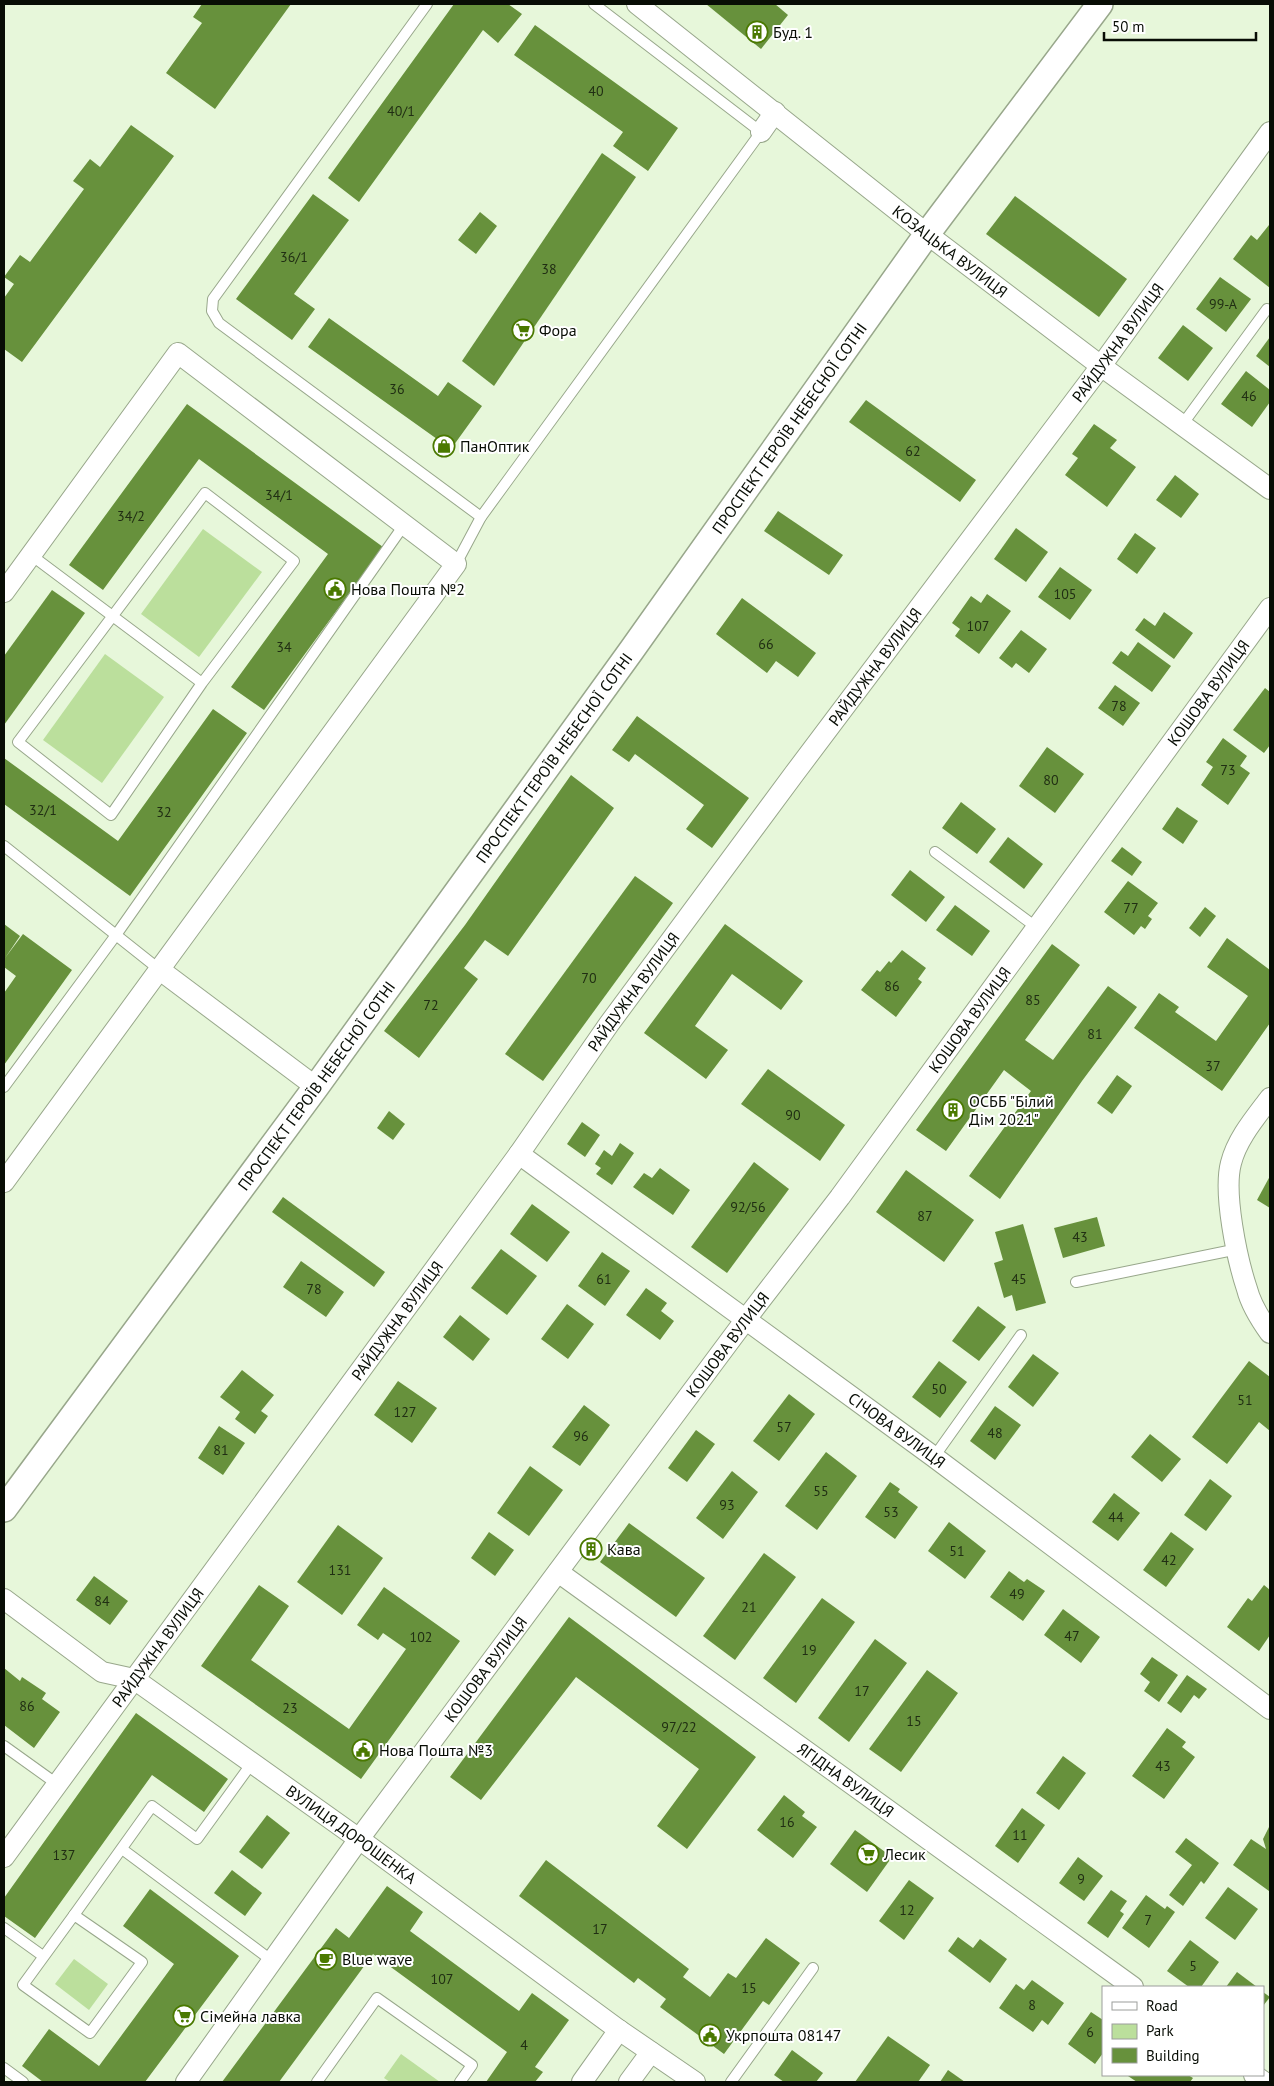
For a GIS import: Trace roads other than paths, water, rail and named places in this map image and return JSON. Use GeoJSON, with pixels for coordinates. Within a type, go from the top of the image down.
{"type":"FeatureCollection","features":[{"type":"Feature","properties":{"kind":"street","name":"КОЗАЦЬКА ВУЛИЦЯ"},"geometry":{"type":"LineString","coordinates":[[637,4],[927,234],[1101,366],[1270,489]]}},
{"type":"Feature","properties":{"kind":"street","name":"ПРОСПЕКТ ГЕРОЇВ НЕБЕСНОЇ СОТНІ"},"geometry":{"type":"LineString","coordinates":[[4,1509],[316,1087],[631,651],[927,234],[1100,4]]}},
{"type":"Feature","properties":{"kind":"street"},"geometry":{"type":"LineString","coordinates":[[761,132],[775,112]]}},
{"type":"Feature","properties":{"kind":"street","name":"РАЙДУЖНА ВУЛИЦЯ"},"geometry":{"type":"LineString","coordinates":[[4,1857],[519,1154],[621,1009],[800,766],[1101,366],[1270,132]]}},
{"type":"Feature","properties":{"kind":"street"},"geometry":{"type":"LineString","coordinates":[[4,592],[178,353],[456,564],[4,1182]]}},
{"type":"Feature","properties":{"kind":"street","name":"КОШОВА ВУЛИЦЯ"},"geometry":{"type":"LineString","coordinates":[[186,2082],[271,1960],[359,1840],[746,1319],[840,1197],[1270,608]]}},
{"type":"Feature","properties":{"kind":"street"},"geometry":{"type":"LineString","coordinates":[[160,970],[316,1087]]}},
{"type":"Feature","properties":{"kind":"street"},"geometry":{"type":"LineString","coordinates":[[1270,1098],[1245,1131],[1231,1163],[1228,1187],[1247,1290],[1259,1317],[1270,1333]]}},
{"type":"Feature","properties":{"kind":"street","name":"СІЧОВА ВУЛИЦЯ"},"geometry":{"type":"LineString","coordinates":[[519,1154],[1268,1703]]}},
{"type":"Feature","properties":{"kind":"street","name":"ЯГІДНА ВУЛИЦЯ"},"geometry":{"type":"LineString","coordinates":[[558,1572],[1132,1986]]}},
{"type":"Feature","properties":{"kind":"street","name":"ВУЛИЦЯ ДОРОШЕНКА"},"geometry":{"type":"LineString","coordinates":[[4,1599],[102,1672],[134,1679],[619,2030],[695,2082]]}},
{"type":"Feature","properties":{"kind":"street"},"geometry":{"type":"LineString","coordinates":[[582,2082],[619,2030]]}},
{"type":"Feature","properties":{"kind":"street"},"geometry":{"type":"LineString","coordinates":[[629,2082],[651,2052]]}},
{"type":"Feature","properties":{"kind":"lane"},"geometry":{"type":"LineString","coordinates":[[427,4],[213,299],[212,311],[219,323],[481,516]]}},
{"type":"Feature","properties":{"kind":"lane"},"geometry":{"type":"LineString","coordinates":[[456,564],[481,516],[761,132],[594,4]]}},
{"type":"Feature","properties":{"kind":"lane"},"geometry":{"type":"LineString","coordinates":[[1182,425],[1267,309]]}},
{"type":"Feature","properties":{"kind":"lane"},"geometry":{"type":"LineString","coordinates":[[205,493],[294,561],[202,683],[111,815],[18,742],[205,493]]}},
{"type":"Feature","properties":{"kind":"lane"},"geometry":{"type":"LineString","coordinates":[[4,1087],[116,935],[404,525]]}},
{"type":"Feature","properties":{"kind":"lane"},"geometry":{"type":"LineString","coordinates":[[31,555],[112,618],[202,683]]}},
{"type":"Feature","properties":{"kind":"lane"},"geometry":{"type":"LineString","coordinates":[[4,846],[160,970]]}},
{"type":"Feature","properties":{"kind":"lane"},"geometry":{"type":"LineString","coordinates":[[935,852],[1036,927]]}},
{"type":"Feature","properties":{"kind":"lane"},"geometry":{"type":"LineString","coordinates":[[1076,1282],[1238,1249]]}},
{"type":"Feature","properties":{"kind":"lane"},"geometry":{"type":"LineString","coordinates":[[934,1457],[1021,1334]]}},
{"type":"Feature","properties":{"kind":"lane"},"geometry":{"type":"LineString","coordinates":[[4,1746],[57,1784]]}},
{"type":"Feature","properties":{"kind":"lane"},"geometry":{"type":"LineString","coordinates":[[74,1915],[142,1962],[90,2033],[23,1985],[152,1806],[197,1838],[252,1763]]}},
{"type":"Feature","properties":{"kind":"lane"},"geometry":{"type":"LineString","coordinates":[[122,1849],[271,1960]]}},
{"type":"Feature","properties":{"kind":"lane"},"geometry":{"type":"LineString","coordinates":[[4,1928],[43,1956]]}},
{"type":"Feature","properties":{"kind":"lane"},"geometry":{"type":"LineString","coordinates":[[731,2082],[813,1968]]}},
{"type":"Feature","properties":{"kind":"lane"},"geometry":{"type":"LineString","coordinates":[[317,2082],[377,1998],[472,2065],[460,2082]]}},
{"type":"Feature","properties":{"kind":"lane"},"geometry":{"type":"LineString","coordinates":[[4,2068],[23,2082]]}},
{"type":"Feature","properties":{"kind":"place","name":"Буд. 1"},"geometry":{"type":"Point","coordinates":[757,32]}},
{"type":"Feature","properties":{"kind":"place","name":"Фора"},"geometry":{"type":"Point","coordinates":[523,330]}},
{"type":"Feature","properties":{"kind":"place","name":"ПанОптик"},"geometry":{"type":"Point","coordinates":[444,446]}},
{"type":"Feature","properties":{"kind":"place","name":"Нова Пошта №2"},"geometry":{"type":"Point","coordinates":[335,589]}},
{"type":"Feature","properties":{"kind":"place","name":"ОСББ \"Білий Дім 2021\""},"geometry":{"type":"Point","coordinates":[953,1110]}},
{"type":"Feature","properties":{"kind":"place","name":"Кава"},"geometry":{"type":"Point","coordinates":[591,1549]}},
{"type":"Feature","properties":{"kind":"place","name":"Нова Пошта №3"},"geometry":{"type":"Point","coordinates":[363,1750]}},
{"type":"Feature","properties":{"kind":"place","name":"Лесик"},"geometry":{"type":"Point","coordinates":[868,1854]}},
{"type":"Feature","properties":{"kind":"place","name":"Blue wave"},"geometry":{"type":"Point","coordinates":[326,1959]}},
{"type":"Feature","properties":{"kind":"place","name":"Сімейна лавка"},"geometry":{"type":"Point","coordinates":[184,2016]}},
{"type":"Feature","properties":{"kind":"place","name":"Укрпошта 08147"},"geometry":{"type":"Point","coordinates":[710,2035]}}]}
